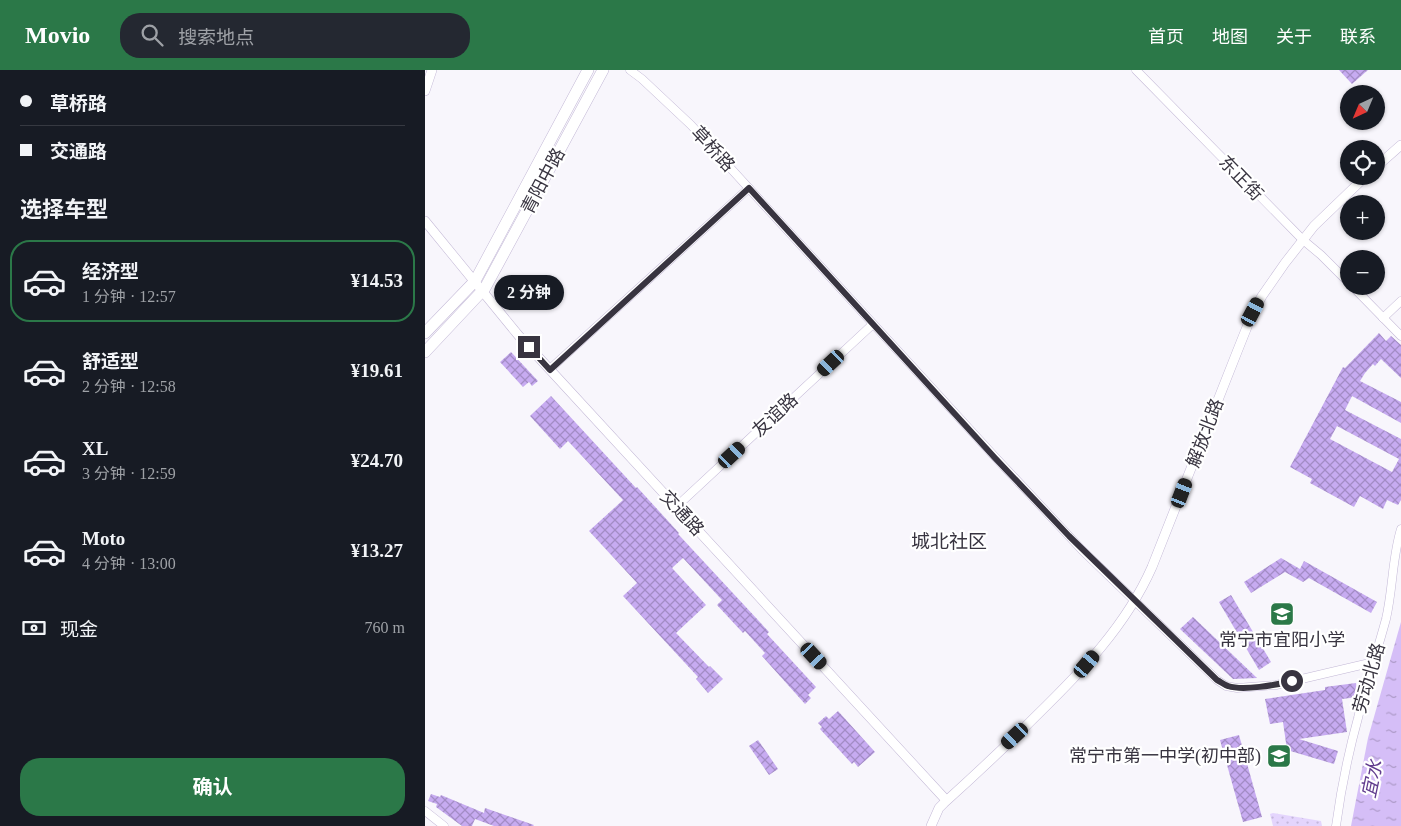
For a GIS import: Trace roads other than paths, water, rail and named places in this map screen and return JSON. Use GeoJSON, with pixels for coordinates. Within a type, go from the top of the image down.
{"type":"FeatureCollection","features":[{"type":"Feature","properties":{"kind":"main road","name":"青阳中路"},"geometry":{"type":"LineString","coordinates":[[425,333],[475,281],[589,70]]}},
{"type":"Feature","properties":{"kind":"main road","name":"青阳中路"},"geometry":{"type":"LineString","coordinates":[[425,352],[485,288],[603,70]]}},
{"type":"Feature","properties":{"kind":"street"},"geometry":{"type":"LineString","coordinates":[[425,91],[432,70]]}},
{"type":"Feature","properties":{"kind":"street","name":"草桥路"},"geometry":{"type":"LineString","coordinates":[[630,70],[691,125],[1082,550],[1217,680],[1226,686],[1237,688],[1276,685],[1373,662]]}},
{"type":"Feature","properties":{"kind":"street","name":"东正街"},"geometry":{"type":"LineString","coordinates":[[1135,70],[1303,240],[1340,274]]}},
{"type":"Feature","properties":{"kind":"street"},"geometry":{"type":"LineString","coordinates":[[1385,159],[1401,145]]}},
{"type":"Feature","properties":{"kind":"street","name":"解放北路"},"geometry":{"type":"LineString","coordinates":[[931,826],[939,808],[946,800],[1074,678],[1111,635],[1135,601],[1152,567],[1253,312],[1262,296],[1314,226],[1357,185]]}},
{"type":"Feature","properties":{"kind":"street"},"geometry":{"type":"LineString","coordinates":[[550,370],[749,188]]}},
{"type":"Feature","properties":{"kind":"street","name":"交通路"},"geometry":{"type":"LineString","coordinates":[[425,221],[519,336],[946,800]]}},
{"type":"Feature","properties":{"kind":"street"},"geometry":{"type":"LineString","coordinates":[[1361,295],[1401,336]]}},
{"type":"Feature","properties":{"kind":"street"},"geometry":{"type":"LineString","coordinates":[[1383,318],[1401,301]]}},
{"type":"Feature","properties":{"kind":"street","name":"友谊路"},"geometry":{"type":"LineString","coordinates":[[676,507],[873,324]]}},
{"type":"Feature","properties":{"kind":"street","name":"劳动北路"},"geometry":{"type":"LineString","coordinates":[[1336,826],[1343,779],[1358,717],[1386,619],[1401,529]]}},
{"type":"Feature","properties":{"kind":"street"},"geometry":{"type":"LineString","coordinates":[[425,811],[445,826]]}},
{"type":"Feature","properties":{"kind":"water","name":"宜水"},"geometry":{"type":"Polygon","coordinates":[[[1401,622],[1401,826],[1351,826],[1368,738],[1401,622]]]}},
{"type":"Feature","properties":{"kind":"place","name":"常宁市宜阳小学"},"geometry":{"type":"Point","coordinates":[1282,614]}},
{"type":"Feature","properties":{"kind":"place","name":"常宁市第一中学(初中部)"},"geometry":{"type":"Point","coordinates":[1279,756]}},
{"type":"Feature","properties":{"kind":"district","name":"城北社区"},"geometry":{"type":"Point","coordinates":[949,541]}}]}
